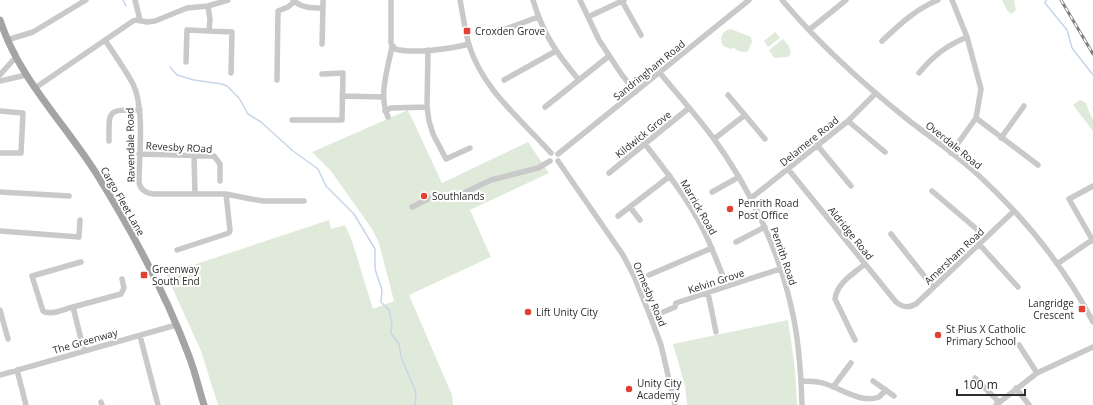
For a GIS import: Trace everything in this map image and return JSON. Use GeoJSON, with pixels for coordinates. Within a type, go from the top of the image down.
{"type":"FeatureCollection","features":[{"type":"Feature","properties":{"kind":"main road","name":"Cargo Fleet Lane"},"geometry":{"type":"LineString","coordinates":[[0,20],[15,58],[95,172],[136,243],[176,325],[189,357],[204,405]]}},
{"type":"Feature","properties":{"kind":"street"},"geometry":{"type":"LineString","coordinates":[[7,40],[37,30],[86,0]]}},
{"type":"Feature","properties":{"kind":"street"},"geometry":{"type":"LineString","coordinates":[[135,0],[140,20]]}},
{"type":"Feature","properties":{"kind":"street"},"geometry":{"type":"LineString","coordinates":[[36,88],[133,21],[155,21],[187,8],[208,6],[228,0]]}},
{"type":"Feature","properties":{"kind":"street"},"geometry":{"type":"LineString","coordinates":[[322,44],[323,0]]}},
{"type":"Feature","properties":{"kind":"street"},"geometry":{"type":"LineString","coordinates":[[391,0],[392,46],[383,97],[386,114],[391,108],[427,107]]}},
{"type":"Feature","properties":{"kind":"street"},"geometry":{"type":"LineString","coordinates":[[412,207],[430,198],[453,198],[491,180],[538,168],[550,161],[558,161],[560,158],[556,152],[551,153],[502,102],[490,86],[476,62],[469,44],[460,0]]}},
{"type":"Feature","properties":{"kind":"street"},"geometry":{"type":"LineString","coordinates":[[533,0],[538,17],[556,50],[579,80]]}},
{"type":"Feature","properties":{"kind":"street"},"geometry":{"type":"LineString","coordinates":[[580,0],[599,40],[636,92]]}},
{"type":"Feature","properties":{"kind":"street","name":"Sandringham Road"},"geometry":{"type":"LineString","coordinates":[[558,154],[750,0]]}},
{"type":"Feature","properties":{"kind":"street","name":"Overdale Road"},"geometry":{"type":"LineString","coordinates":[[782,0],[844,66],[976,173],[1014,211],[1058,264],[1084,304],[1093,322]]}},
{"type":"Feature","properties":{"kind":"street"},"geometry":{"type":"LineString","coordinates":[[810,30],[846,0]]}},
{"type":"Feature","properties":{"kind":"street"},"geometry":{"type":"LineString","coordinates":[[882,41],[915,12],[938,0]]}},
{"type":"Feature","properties":{"kind":"street"},"geometry":{"type":"LineString","coordinates":[[951,153],[976,118],[981,89],[967,37],[952,0]]}},
{"type":"Feature","properties":{"kind":"street"},"geometry":{"type":"LineString","coordinates":[[277,80],[278,11],[288,7],[293,1],[306,7],[323,8]]}},
{"type":"Feature","properties":{"kind":"street"},"geometry":{"type":"LineString","coordinates":[[588,17],[623,1],[642,35]]}},
{"type":"Feature","properties":{"kind":"street"},"geometry":{"type":"LineString","coordinates":[[208,6],[210,20],[209,31]]}},
{"type":"Feature","properties":{"kind":"street"},"geometry":{"type":"LineString","coordinates":[[487,32],[506,29],[538,17]]}},
{"type":"Feature","properties":{"kind":"street"},"geometry":{"type":"LineString","coordinates":[[186,62],[187,30],[232,32],[231,73]]}},
{"type":"Feature","properties":{"kind":"street"},"geometry":{"type":"LineString","coordinates":[[919,73],[938,52],[967,37]]}},
{"type":"Feature","properties":{"kind":"street","name":"Ravendale Road"},"geometry":{"type":"LineString","coordinates":[[104,40],[133,85],[140,110],[139,186],[143,191],[153,194],[226,194],[264,201],[304,201]]}},
{"type":"Feature","properties":{"kind":"street"},"geometry":{"type":"LineString","coordinates":[[392,46],[399,50],[428,50],[450,49],[469,44]]}},
{"type":"Feature","properties":{"kind":"street"},"geometry":{"type":"LineString","coordinates":[[428,50],[427,107],[429,121],[434,134],[446,159],[470,148]]}},
{"type":"Feature","properties":{"kind":"street"},"geometry":{"type":"LineString","coordinates":[[504,80],[556,50]]}},
{"type":"Feature","properties":{"kind":"street"},"geometry":{"type":"LineString","coordinates":[[545,107],[609,56]]}},
{"type":"Feature","properties":{"kind":"street"},"geometry":{"type":"LineString","coordinates":[[0,75],[15,58]]}},
{"type":"Feature","properties":{"kind":"street"},"geometry":{"type":"LineString","coordinates":[[292,120],[342,120],[343,73],[322,74]]}},
{"type":"Feature","properties":{"kind":"street","name":"Penrith Road"},"geometry":{"type":"LineString","coordinates":[[660,73],[714,139],[739,177],[765,227],[791,305],[798,342],[802,405]]}},
{"type":"Feature","properties":{"kind":"street"},"geometry":{"type":"LineString","coordinates":[[0,81],[26,75]]}},
{"type":"Feature","properties":{"kind":"street","name":"Delamere Road"},"geometry":{"type":"LineString","coordinates":[[750,199],[848,121],[876,93]]}},
{"type":"Feature","properties":{"kind":"street"},"geometry":{"type":"LineString","coordinates":[[342,96],[383,97]]}},
{"type":"Feature","properties":{"kind":"street"},"geometry":{"type":"LineString","coordinates":[[728,96],[765,139]]}},
{"type":"Feature","properties":{"kind":"street"},"geometry":{"type":"LineString","coordinates":[[1002,138],[1024,106]]}},
{"type":"Feature","properties":{"kind":"street","name":"Kildwick Grove"},"geometry":{"type":"LineString","coordinates":[[609,173],[688,108]]}},
{"type":"Feature","properties":{"kind":"street"},"geometry":{"type":"LineString","coordinates":[[109,142],[109,118],[111,114],[118,110],[140,110]]}},
{"type":"Feature","properties":{"kind":"street"},"geometry":{"type":"LineString","coordinates":[[0,111],[23,113],[21,153],[0,153]]}},
{"type":"Feature","properties":{"kind":"street"},"geometry":{"type":"LineString","coordinates":[[714,139],[745,115]]}},
{"type":"Feature","properties":{"kind":"street"},"geometry":{"type":"LineString","coordinates":[[976,118],[1038,165]]}},
{"type":"Feature","properties":{"kind":"street"},"geometry":{"type":"LineString","coordinates":[[848,121],[885,152]]}},
{"type":"Feature","properties":{"kind":"street","name":"Marrick Road"},"geometry":{"type":"LineString","coordinates":[[645,144],[670,176],[693,211],[712,248],[727,286]]}},
{"type":"Feature","properties":{"kind":"street"},"geometry":{"type":"LineString","coordinates":[[817,145],[851,186]]}},
{"type":"Feature","properties":{"kind":"street"},"geometry":{"type":"LineString","coordinates":[[550,161],[549,156],[551,153]]}},
{"type":"Feature","properties":{"kind":"street","name":"Revesby ROad"},"geometry":{"type":"LineString","coordinates":[[140,154],[214,156],[220,164],[220,181]]}},
{"type":"Feature","properties":{"kind":"street"},"geometry":{"type":"LineString","coordinates":[[194,156],[194,194]]}},
{"type":"Feature","properties":{"kind":"street","name":"Ormesby Road"},"geometry":{"type":"LineString","coordinates":[[558,161],[623,255],[634,276],[650,313],[661,345],[675,405]]}},
{"type":"Feature","properties":{"kind":"street","name":"Aldridge Road"},"geometry":{"type":"LineString","coordinates":[[788,169],[896,302],[902,306]]}},
{"type":"Feature","properties":{"kind":"street"},"geometry":{"type":"LineString","coordinates":[[622,214],[670,176]]}},
{"type":"Feature","properties":{"kind":"street"},"geometry":{"type":"LineString","coordinates":[[712,192],[739,177]]}},
{"type":"Feature","properties":{"kind":"street"},"geometry":{"type":"LineString","coordinates":[[1058,264],[1093,241],[1069,199],[1093,186]]}},
{"type":"Feature","properties":{"kind":"street"},"geometry":{"type":"LineString","coordinates":[[932,191],[986,237]]}},
{"type":"Feature","properties":{"kind":"street"},"geometry":{"type":"LineString","coordinates":[[0,192],[69,196]]}},
{"type":"Feature","properties":{"kind":"street"},"geometry":{"type":"LineString","coordinates":[[177,250],[229,233],[230,230],[226,194]]}},
{"type":"Feature","properties":{"kind":"street"},"geometry":{"type":"LineString","coordinates":[[630,207],[640,220]]}},
{"type":"Feature","properties":{"kind":"street","name":"Amersham Road"},"geometry":{"type":"LineString","coordinates":[[902,306],[912,306],[1014,211]]}},
{"type":"Feature","properties":{"kind":"street"},"geometry":{"type":"LineString","coordinates":[[0,232],[79,237],[80,220]]}},
{"type":"Feature","properties":{"kind":"street"},"geometry":{"type":"LineString","coordinates":[[736,242],[765,227]]}},
{"type":"Feature","properties":{"kind":"street"},"geometry":{"type":"LineString","coordinates":[[891,234],[933,287]]}},
{"type":"Feature","properties":{"kind":"street"},"geometry":{"type":"LineString","coordinates":[[979,244],[1018,287]]}},
{"type":"Feature","properties":{"kind":"street"},"geometry":{"type":"LineString","coordinates":[[649,275],[712,248]]}},
{"type":"Feature","properties":{"kind":"street"},"geometry":{"type":"LineString","coordinates":[[81,262],[32,276],[43,310],[45,312],[50,313],[121,294],[124,288],[122,279]]}},
{"type":"Feature","properties":{"kind":"street"},"geometry":{"type":"LineString","coordinates":[[855,340],[835,299],[839,286],[865,264]]}},
{"type":"Feature","properties":{"kind":"street","name":"Kelvin Grove"},"geometry":{"type":"LineString","coordinates":[[661,313],[675,307],[676,303],[780,269]]}},
{"type":"Feature","properties":{"kind":"street"},"geometry":{"type":"LineString","coordinates":[[708,293],[716,332]]}},
{"type":"Feature","properties":{"kind":"street"},"geometry":{"type":"LineString","coordinates":[[73,307],[84,351]]}},
{"type":"Feature","properties":{"kind":"street"},"geometry":{"type":"LineString","coordinates":[[0,310],[8,339]]}},
{"type":"Feature","properties":{"kind":"street","name":"The Greenway"},"geometry":{"type":"LineString","coordinates":[[0,375],[176,325]]}},
{"type":"Feature","properties":{"kind":"street"},"geometry":{"type":"LineString","coordinates":[[140,336],[158,405]]}},
{"type":"Feature","properties":{"kind":"street"},"geometry":{"type":"LineString","coordinates":[[1019,345],[1037,373]]}},
{"type":"Feature","properties":{"kind":"street"},"geometry":{"type":"LineString","coordinates":[[975,378],[997,404],[1037,373],[1093,347]]}},
{"type":"Feature","properties":{"kind":"street"},"geometry":{"type":"LineString","coordinates":[[833,387],[851,363]]}},
{"type":"Feature","properties":{"kind":"street"},"geometry":{"type":"LineString","coordinates":[[17,370],[26,405]]}},
{"type":"Feature","properties":{"kind":"street"},"geometry":{"type":"LineString","coordinates":[[801,381],[819,382],[848,394],[867,398],[879,397],[886,390]]}},
{"type":"Feature","properties":{"kind":"street"},"geometry":{"type":"LineString","coordinates":[[873,381],[894,396]]}},
{"type":"Feature","properties":{"kind":"street"},"geometry":{"type":"LineString","coordinates":[[1016,388],[1029,405]]}},
{"type":"Feature","properties":{"kind":"green space"},"geometry":{"type":"Polygon","coordinates":[[[1002,0],[1014,0],[1016,10],[1011,14],[1007,10],[1002,0]]]}},
{"type":"Feature","properties":{"kind":"green space"},"geometry":{"type":"Polygon","coordinates":[[[731,29],[751,37],[752,42],[748,51],[741,52],[734,48],[731,49],[723,46],[721,37],[725,31],[731,29]]]}},
{"type":"Feature","properties":{"kind":"green space"},"geometry":{"type":"Polygon","coordinates":[[[775,32],[780,38],[768,47],[764,41],[775,32]]]}},
{"type":"Feature","properties":{"kind":"green space"},"geometry":{"type":"Polygon","coordinates":[[[783,39],[789,46],[791,54],[788,57],[774,58],[769,50],[783,39]]]}},
{"type":"Feature","properties":{"kind":"green space"},"geometry":{"type":"Polygon","coordinates":[[[1080,100],[1086,103],[1093,119],[1093,131],[1073,105],[1080,100]]]}},
{"type":"Feature","properties":{"kind":"green space"},"geometry":{"type":"Polygon","coordinates":[[[408,110],[442,183],[528,142],[549,173],[470,210],[491,257],[409,295],[452,395],[453,405],[218,405],[201,351],[166,274],[329,220],[331,229],[345,225],[352,241],[373,309],[394,301],[379,243],[372,229],[331,171],[312,152],[408,110]]]}},
{"type":"Feature","properties":{"kind":"green space"},"geometry":{"type":"Polygon","coordinates":[[[788,320],[795,369],[797,405],[687,405],[685,386],[673,344],[788,320]]]}},
{"type":"Feature","properties":{"kind":"waterway"},"geometry":{"type":"LineString","coordinates":[[123,0],[126,6]]}},
{"type":"Feature","properties":{"kind":"waterway"},"geometry":{"type":"LineString","coordinates":[[1046,0],[1045,3],[1067,30],[1072,48],[1093,75]]}},
{"type":"Feature","properties":{"kind":"waterway"},"geometry":{"type":"LineString","coordinates":[[170,67],[177,75],[194,80],[227,86],[239,98],[248,114],[261,122],[293,151],[318,169],[326,186],[354,214],[375,249],[375,269],[382,290],[381,302],[389,310],[392,324],[391,333],[399,344],[401,357],[416,392],[415,405]]}},
{"type":"Feature","properties":{"kind":"railway"},"geometry":{"type":"LineString","coordinates":[[1061,0],[1093,54]]}},
{"type":"Feature","properties":{"kind":"place","name":"Croxden Grove"},"geometry":{"type":"Point","coordinates":[467,31]}},
{"type":"Feature","properties":{"kind":"place","name":"Southlands"},"geometry":{"type":"Point","coordinates":[424,196]}},
{"type":"Feature","properties":{"kind":"place","name":"Penrith Road Post Office"},"geometry":{"type":"Point","coordinates":[730,209]}},
{"type":"Feature","properties":{"kind":"place","name":"Greenway South End"},"geometry":{"type":"Point","coordinates":[144,275]}},
{"type":"Feature","properties":{"kind":"place","name":"Langridge Crescent"},"geometry":{"type":"Point","coordinates":[1082,309]}},
{"type":"Feature","properties":{"kind":"place","name":"Lift Unity City"},"geometry":{"type":"Point","coordinates":[528,312]}},
{"type":"Feature","properties":{"kind":"place","name":"St Pius X Catholic Primary School"},"geometry":{"type":"Point","coordinates":[938,335]}},
{"type":"Feature","properties":{"kind":"place","name":"Unity City Academy"},"geometry":{"type":"Point","coordinates":[629,389]}}]}
